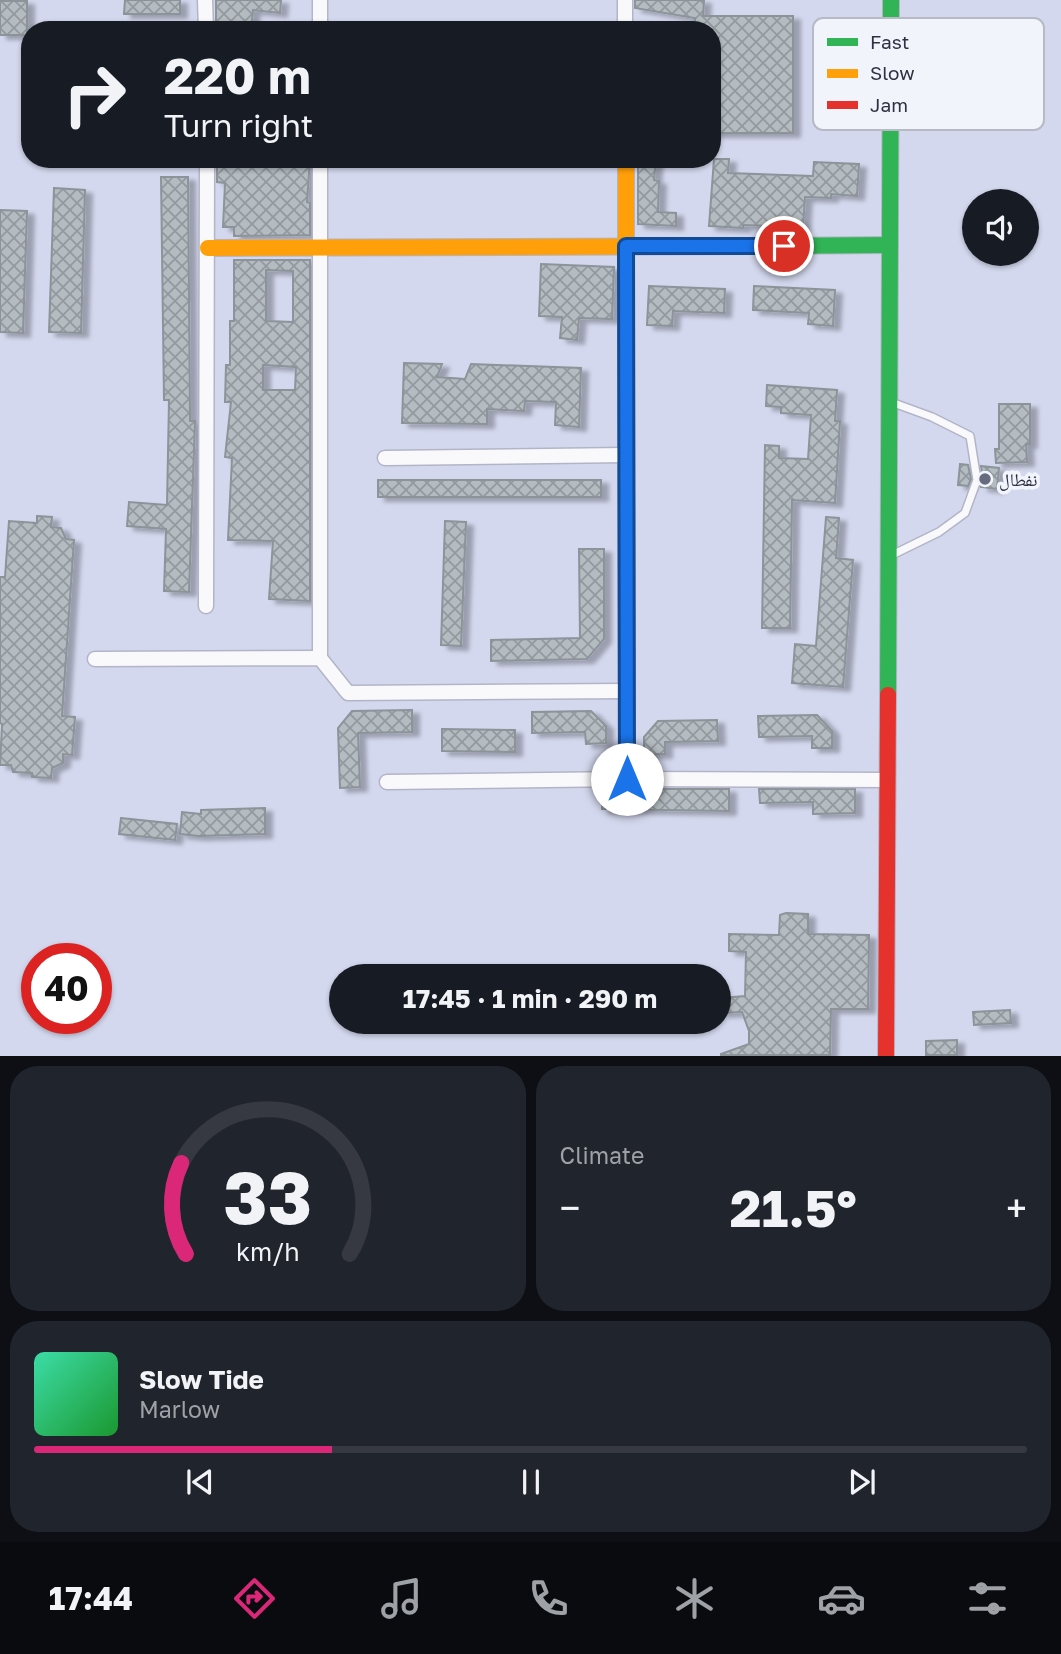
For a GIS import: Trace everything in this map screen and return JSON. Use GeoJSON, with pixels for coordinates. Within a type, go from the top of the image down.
{"type":"FeatureCollection","features":[{"type":"Feature","properties":{"kind":"street"},"geometry":{"type":"LineString","coordinates":[[205,0],[206,21]]}},
{"type":"Feature","properties":{"kind":"street"},"geometry":{"type":"LineString","coordinates":[[320,0],[320,21]]}},
{"type":"Feature","properties":{"kind":"street"},"geometry":{"type":"LineString","coordinates":[[625,0],[625,21]]}},
{"type":"Feature","properties":{"kind":"street"},"geometry":{"type":"LineString","coordinates":[[891,0],[891,18]]}},
{"type":"Feature","properties":{"kind":"street"},"geometry":{"type":"LineString","coordinates":[[886,1055],[890,130]]}},
{"type":"Feature","properties":{"kind":"street"},"geometry":{"type":"LineString","coordinates":[[206,606],[207,168]]}},
{"type":"Feature","properties":{"kind":"street"},"geometry":{"type":"LineString","coordinates":[[320,168],[320,658],[348,694],[627,691]]}},
{"type":"Feature","properties":{"kind":"street"},"geometry":{"type":"LineString","coordinates":[[626,168],[627,779]]}},
{"type":"Feature","properties":{"kind":"street"},"geometry":{"type":"LineString","coordinates":[[208,247],[890,245]]}},
{"type":"Feature","properties":{"kind":"street"},"geometry":{"type":"LineString","coordinates":[[385,458],[626,454]]}},
{"type":"Feature","properties":{"kind":"street"},"geometry":{"type":"LineString","coordinates":[[94,659],[320,658]]}},
{"type":"Feature","properties":{"kind":"street"},"geometry":{"type":"LineString","coordinates":[[387,782],[887,780]]}},
{"type":"Feature","properties":{"kind":"lane"},"geometry":{"type":"LineString","coordinates":[[888,556],[939,532],[965,513],[976,480],[970,436],[932,417],[889,401]]}},
{"type":"Feature","properties":{"kind":"building"},"geometry":{"type":"Polygon","coordinates":[[[125,0],[180,0],[180,14],[124,14],[125,0]]]}},
{"type":"Feature","properties":{"kind":"building"},"geometry":{"type":"Polygon","coordinates":[[[216,0],[281,0],[280,13],[253,10],[252,21],[216,21],[216,0]]]}},
{"type":"Feature","properties":{"kind":"building"},"geometry":{"type":"Polygon","coordinates":[[[635,0],[704,0],[703,16],[793,16],[793,133],[721,133],[721,21],[695,21],[695,18],[635,8],[635,0]]]}},
{"type":"Feature","properties":{"kind":"building"},"geometry":{"type":"Polygon","coordinates":[[[0,1],[27,1],[27,21],[21,21],[21,35],[0,35],[0,1]]]}},
{"type":"Feature","properties":{"kind":"building"},"geometry":{"type":"Polygon","coordinates":[[[721,159],[729,159],[728,173],[813,176],[814,162],[859,164],[857,196],[831,194],[831,198],[805,197],[803,227],[709,226],[713,168],[721,168],[721,159]]]}},
{"type":"Feature","properties":{"kind":"building"},"geometry":{"type":"Polygon","coordinates":[[[217,168],[309,168],[307,202],[310,203],[310,235],[234,236],[234,227],[223,227],[225,183],[217,182],[217,168]]]}},
{"type":"Feature","properties":{"kind":"building"},"geometry":{"type":"Polygon","coordinates":[[[638,168],[655,168],[654,180],[659,181],[658,212],[676,213],[676,226],[638,224],[638,168]]]}},
{"type":"Feature","properties":{"kind":"building"},"geometry":{"type":"Polygon","coordinates":[[[161,177],[188,177],[190,421],[195,421],[189,592],[164,591],[166,529],[127,526],[129,502],[167,505],[169,400],[164,400],[161,177]]]}},
{"type":"Feature","properties":{"kind":"building"},"geometry":{"type":"Polygon","coordinates":[[[54,188],[85,190],[81,333],[49,332],[54,188]]]}},
{"type":"Feature","properties":{"kind":"building"},"geometry":{"type":"Polygon","coordinates":[[[0,210],[27,211],[23,333],[0,332],[0,210]]]}},
{"type":"Feature","properties":{"kind":"building"},"geometry":{"type":"Polygon","coordinates":[[[234,260],[310,260],[310,601],[269,599],[273,541],[228,540],[232,458],[225,457],[231,402],[225,402],[226,365],[230,365],[230,321],[234,321],[234,260]],[[266,270],[266,321],[293,322],[293,271],[266,270]],[[263,365],[263,390],[295,390],[296,367],[263,365]]]}},
{"type":"Feature","properties":{"kind":"building"},"geometry":{"type":"Polygon","coordinates":[[[541,264],[614,267],[612,319],[579,318],[577,340],[560,338],[562,317],[539,316],[541,264]]]}},
{"type":"Feature","properties":{"kind":"building"},"geometry":{"type":"Polygon","coordinates":[[[649,286],[725,289],[724,313],[673,311],[672,326],[647,325],[649,286]]]}},
{"type":"Feature","properties":{"kind":"building"},"geometry":{"type":"Polygon","coordinates":[[[754,286],[835,290],[833,326],[808,324],[809,313],[753,310],[754,286]]]}},
{"type":"Feature","properties":{"kind":"building"},"geometry":{"type":"Polygon","coordinates":[[[404,363],[442,364],[437,377],[465,379],[471,364],[581,368],[579,427],[555,425],[556,402],[525,401],[524,411],[487,409],[487,424],[402,423],[404,363]]]}},
{"type":"Feature","properties":{"kind":"building"},"geometry":{"type":"Polygon","coordinates":[[[767,385],[837,390],[835,421],[840,421],[835,503],[792,500],[790,628],[762,628],[765,445],[779,446],[779,458],[808,459],[811,415],[781,413],[781,407],[766,406],[767,385]]]}},
{"type":"Feature","properties":{"kind":"building"},"geometry":{"type":"Polygon","coordinates":[[[999,404],[1030,404],[1027,462],[996,463],[995,449],[999,449],[999,404]]]}},
{"type":"Feature","properties":{"kind":"building"},"geometry":{"type":"Polygon","coordinates":[[[960,464],[968,465],[971,479],[968,486],[958,485],[960,464]]]}},
{"type":"Feature","properties":{"kind":"building"},"geometry":{"type":"Polygon","coordinates":[[[981,466],[999,468],[997,489],[981,487],[981,466]]]}},
{"type":"Feature","properties":{"kind":"building"},"geometry":{"type":"Polygon","coordinates":[[[378,480],[601,480],[601,497],[378,497],[378,480]]]}},
{"type":"Feature","properties":{"kind":"building"},"geometry":{"type":"Polygon","coordinates":[[[37,516],[52,517],[51,527],[61,528],[66,539],[74,540],[62,716],[75,717],[72,755],[63,754],[63,763],[52,768],[51,778],[32,777],[32,773],[13,772],[11,765],[0,765],[0,577],[5,577],[9,521],[37,523],[37,516]]]}},
{"type":"Feature","properties":{"kind":"building"},"geometry":{"type":"Polygon","coordinates":[[[826,517],[839,518],[836,558],[853,560],[843,687],[792,683],[795,644],[816,646],[826,517]]]}},
{"type":"Feature","properties":{"kind":"building"},"geometry":{"type":"Polygon","coordinates":[[[445,521],[466,522],[461,646],[441,645],[445,521]]]}},
{"type":"Feature","properties":{"kind":"building"},"geometry":{"type":"Polygon","coordinates":[[[579,549],[604,549],[604,639],[587,659],[491,661],[491,640],[580,638],[579,549]]]}},
{"type":"Feature","properties":{"kind":"building"},"geometry":{"type":"Polygon","coordinates":[[[412,710],[412,732],[358,733],[360,787],[340,788],[338,728],[352,711],[412,710]]]}},
{"type":"Feature","properties":{"kind":"building"},"geometry":{"type":"Polygon","coordinates":[[[591,711],[606,726],[606,743],[586,744],[585,732],[532,733],[532,712],[591,711]]]}},
{"type":"Feature","properties":{"kind":"building"},"geometry":{"type":"Polygon","coordinates":[[[817,715],[832,731],[832,748],[812,748],[812,736],[759,737],[758,716],[817,715]]]}},
{"type":"Feature","properties":{"kind":"building"},"geometry":{"type":"Polygon","coordinates":[[[717,720],[718,741],[665,742],[665,754],[644,754],[644,737],[658,721],[717,720]]]}},
{"type":"Feature","properties":{"kind":"building"},"geometry":{"type":"Polygon","coordinates":[[[442,729],[515,730],[515,752],[442,751],[442,729]]]}},
{"type":"Feature","properties":{"kind":"building"},"geometry":{"type":"Polygon","coordinates":[[[603,789],[729,789],[729,811],[602,809],[603,789]]]}},
{"type":"Feature","properties":{"kind":"building"},"geometry":{"type":"Polygon","coordinates":[[[759,789],[855,789],[855,813],[813,814],[813,802],[760,803],[759,789]]]}},
{"type":"Feature","properties":{"kind":"building"},"geometry":{"type":"Polygon","coordinates":[[[265,808],[265,834],[180,834],[182,812],[201,814],[201,810],[265,808]]]}},
{"type":"Feature","properties":{"kind":"building"},"geometry":{"type":"Polygon","coordinates":[[[121,818],[177,824],[175,840],[119,834],[121,818]]]}},
{"type":"Feature","properties":{"kind":"building"},"geometry":{"type":"Polygon","coordinates":[[[808,914],[808,934],[869,935],[868,1009],[831,1009],[830,1055],[721,1055],[749,1044],[749,1031],[742,1012],[731,1013],[731,997],[745,996],[746,952],[729,951],[729,934],[779,935],[780,915],[808,914]]]}},
{"type":"Feature","properties":{"kind":"building"},"geometry":{"type":"Polygon","coordinates":[[[1010,1010],[1011,1023],[974,1025],[973,1012],[1010,1010]]]}},
{"type":"Feature","properties":{"kind":"building"},"geometry":{"type":"Polygon","coordinates":[[[957,1040],[957,1055],[926,1055],[926,1041],[957,1040]]]}},
{"type":"Feature","properties":{"kind":"traffic: fast"},"geometry":{"type":"LineString","coordinates":[[891,0],[891,18]]}},
{"type":"Feature","properties":{"kind":"traffic: fast"},"geometry":{"type":"LineString","coordinates":[[888,695],[890,130]]}},
{"type":"Feature","properties":{"kind":"traffic: fast"},"geometry":{"type":"LineString","coordinates":[[763,246],[890,245]]}},
{"type":"Feature","properties":{"kind":"traffic: fast"},"geometry":{"type":"LineString","coordinates":[[626,435],[627,779]]}},
{"type":"Feature","properties":{"kind":"traffic: slow"},"geometry":{"type":"LineString","coordinates":[[626,168],[626,435]]}},
{"type":"Feature","properties":{"kind":"traffic: slow"},"geometry":{"type":"LineString","coordinates":[[208,248],[763,246]]}},
{"type":"Feature","properties":{"kind":"traffic: jam"},"geometry":{"type":"LineString","coordinates":[[886,1056],[888,695]]}},
{"type":"Feature","properties":{"kind":"place","name":"نفطال"},"geometry":{"type":"Point","coordinates":[985,479]}},
{"type":"Feature","properties":{"kind":"route"},"geometry":{"type":"LineString","coordinates":[[627,779],[626,246],[784,246]]}}]}
